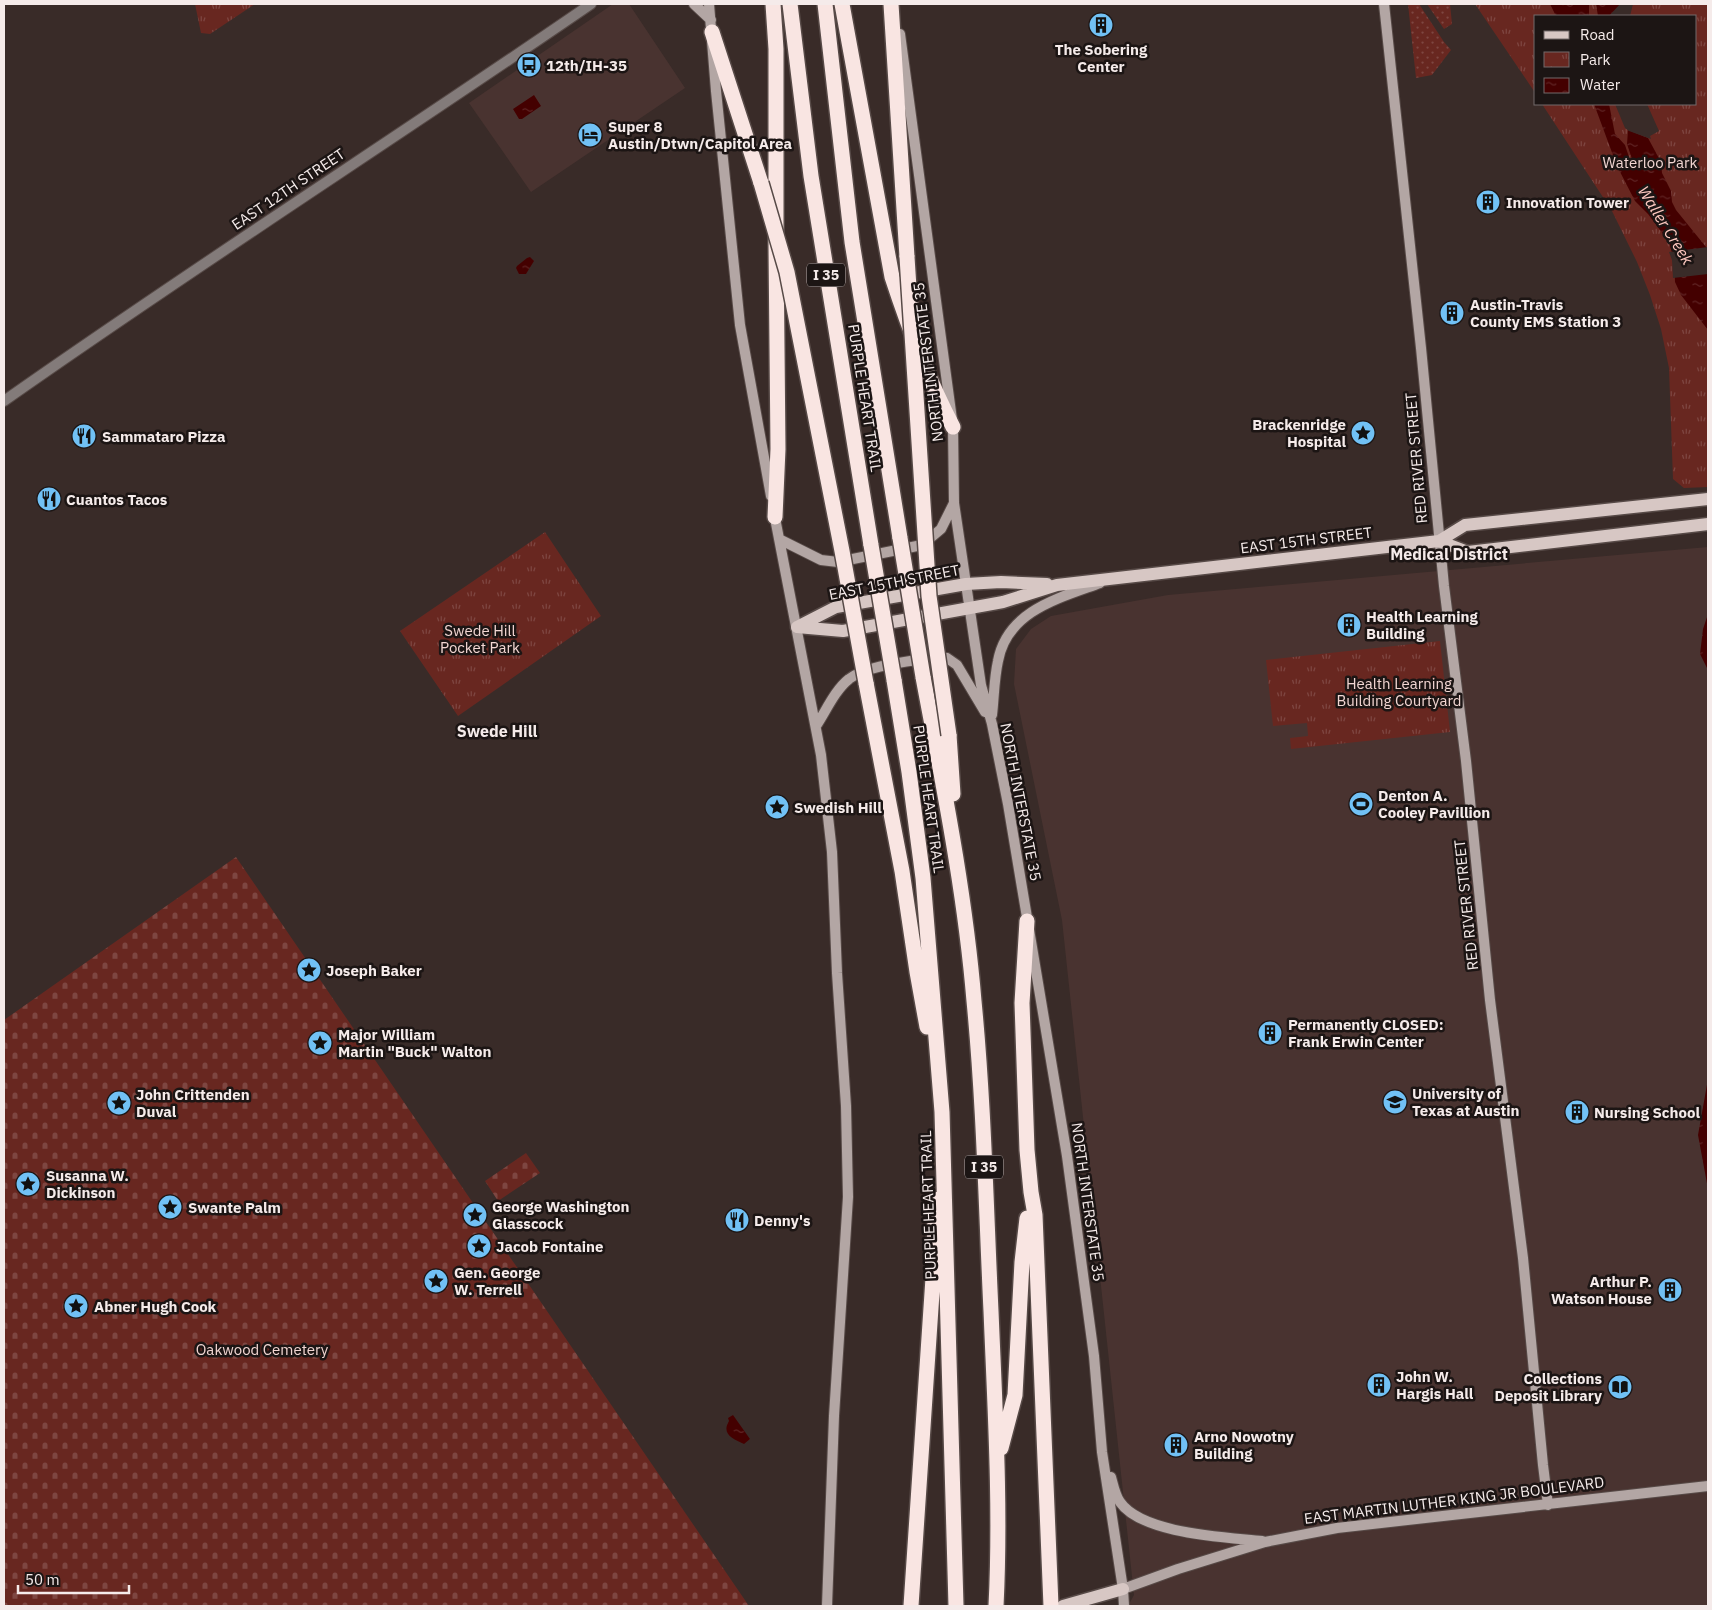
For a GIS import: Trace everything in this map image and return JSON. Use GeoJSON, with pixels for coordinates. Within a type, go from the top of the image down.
{"type":"FeatureCollection","features":[{"type":"Feature","properties":{"kind":"highway"},"geometry":{"type":"LineString","coordinates":[[773,4],[776,49],[778,449],[775,517]]}},
{"type":"Feature","properties":{"kind":"highway","name":"PURPLE HEART TRAIL"},"geometry":{"type":"LineString","coordinates":[[790,4],[811,176],[909,772],[923,878],[942,1112],[945,1175],[956,1606]]}},
{"type":"Feature","properties":{"kind":"highway","name":"PURPLE HEART TRAIL"},"geometry":{"type":"LineString","coordinates":[[825,4],[852,242],[923,677],[959,873],[974,1001],[983,1122],[997,1461],[998,1558],[996,1606]]}},
{"type":"Feature","properties":{"kind":"highway"},"geometry":{"type":"LineString","coordinates":[[842,4],[892,277],[935,393],[953,427]]}},
{"type":"Feature","properties":{"kind":"highway"},"geometry":{"type":"LineString","coordinates":[[891,4],[929,596],[949,734],[959,873]]}},
{"type":"Feature","properties":{"kind":"highway"},"geometry":{"type":"LineString","coordinates":[[712,26],[787,272],[902,871],[917,972],[942,1112]]}},
{"type":"Feature","properties":{"kind":"highway"},"geometry":{"type":"LineString","coordinates":[[1028,921],[1022,1003],[1027,1150],[1035,1215],[1051,1606]]}},
{"type":"Feature","properties":{"kind":"highway"},"geometry":{"type":"LineString","coordinates":[[911,1606],[933,1278],[935,1220],[945,1175]]}},
{"type":"Feature","properties":{"kind":"highway"},"geometry":{"type":"LineString","coordinates":[[997,1461],[1015,1394],[1022,1262],[1031,1192]]}},
{"type":"Feature","properties":{"kind":"highway","name":"PURPLE HEART TRAIL"},"geometry":{"type":"LineString","coordinates":[[998,1558],[1004,1606]]}},
{"type":"Feature","properties":{"kind":"main road"},"geometry":{"type":"LineString","coordinates":[[694,4],[712,26]]}},
{"type":"Feature","properties":{"kind":"main road"},"geometry":{"type":"LineString","coordinates":[[709,4],[740,324],[779,540],[816,726],[832,852],[837,972],[846,1106],[848,1197],[834,1416],[827,1606]]}},
{"type":"Feature","properties":{"kind":"main road","name":"NORTH INTERSTATE 35"},"geometry":{"type":"LineString","coordinates":[[895,4],[953,427],[954,503],[969,608],[981,685],[992,724],[1008,804],[1067,1156],[1094,1356],[1102,1452],[1124,1606]]}},
{"type":"Feature","properties":{"kind":"main road","name":"RED RIVER STREET"},"geometry":{"type":"LineString","coordinates":[[1384,4],[1421,348],[1439,541],[1466,761],[1490,1000],[1525,1275],[1548,1505]]}},
{"type":"Feature","properties":{"kind":"main road","name":"EAST 15TH STREET"},"geometry":{"type":"LineString","coordinates":[[797,627],[843,631],[1003,602],[1056,585],[1439,541],[1465,525],[1708,499]]}},
{"type":"Feature","properties":{"kind":"main road"},"geometry":{"type":"LineString","coordinates":[[779,540],[821,560],[838,562],[922,545],[941,529],[954,503]]}},
{"type":"Feature","properties":{"kind":"main road","name":"EAST 15TH STREET"},"geometry":{"type":"LineString","coordinates":[[1439,541],[1468,552],[1708,524]]}},
{"type":"Feature","properties":{"kind":"main road"},"geometry":{"type":"LineString","coordinates":[[992,724],[998,660],[1007,638],[1020,621],[1049,602],[1118,577]]}},
{"type":"Feature","properties":{"kind":"main road","name":"EAST 15TH STREET"},"geometry":{"type":"LineString","coordinates":[[797,627],[836,607],[966,584],[1001,582],[1056,585]]}},
{"type":"Feature","properties":{"kind":"main road"},"geometry":{"type":"LineString","coordinates":[[816,726],[838,692],[849,679],[862,671],[936,657],[947,658],[957,665],[992,724]]}},
{"type":"Feature","properties":{"kind":"main road"},"geometry":{"type":"LineString","coordinates":[[1102,1452],[1119,1501],[1135,1515],[1150,1524],[1173,1530],[1265,1542]]}},
{"type":"Feature","properties":{"kind":"main road","name":"EAST MARTIN LUTHER KING JR BOULEVARD"},"geometry":{"type":"LineString","coordinates":[[1063,1606],[1123,1589],[1178,1569],[1265,1542],[1337,1528],[1708,1486]]}},
{"type":"Feature","properties":{"kind":"street","name":"EAST 12TH STREET"},"geometry":{"type":"LineString","coordinates":[[4,401],[288,206],[386,143],[591,4]]}},
{"type":"Feature","properties":{"kind":"shaded area"},"geometry":{"type":"Polygon","coordinates":[[[613,4],[629,4],[685,88],[531,192],[469,103],[613,4]]]}},
{"type":"Feature","properties":{"kind":"shaded area","name":"University of Texas at Austin"},"geometry":{"type":"Polygon","coordinates":[[[1708,547],[1708,1606],[1128,1606],[1134,1595],[1062,920],[1014,684],[1016,649],[1031,629],[1051,616],[1168,595],[1708,547]]]}},
{"type":"Feature","properties":{"kind":"green space"},"geometry":{"type":"Polygon","coordinates":[[[195,4],[255,4],[210,34],[201,33],[195,4]]]}},
{"type":"Feature","properties":{"kind":"green space"},"geometry":{"type":"Polygon","coordinates":[[[1408,4],[1419,4],[1451,50],[1432,75],[1416,78],[1408,4]]]}},
{"type":"Feature","properties":{"kind":"green space"},"geometry":{"type":"Polygon","coordinates":[[[1427,4],[1450,4],[1452,24],[1444,29],[1427,4]]]}},
{"type":"Feature","properties":{"kind":"green space","name":"Waterloo Park"},"geometry":{"type":"Polygon","coordinates":[[[1475,4],[1708,4],[1708,487],[1684,488],[1673,479],[1669,368],[1661,329],[1650,295],[1637,262],[1612,211],[1543,105],[1697,105],[1697,15],[1534,15],[1534,91],[1475,4]]]}},
{"type":"Feature","properties":{"kind":"green space","name":"Swede Hill Pocket Park"},"geometry":{"type":"Polygon","coordinates":[[[545,532],[601,616],[458,716],[400,631],[545,532]]]}},
{"type":"Feature","properties":{"kind":"green space","name":"Health Learning Building Courtyard"},"geometry":{"type":"Polygon","coordinates":[[[1440,641],[1450,732],[1291,749],[1290,738],[1308,736],[1307,723],[1273,726],[1266,660],[1440,641]]]}},
{"type":"Feature","properties":{"kind":"green space","name":"Oakwood Cemetery"},"geometry":{"type":"Polygon","coordinates":[[[236,857],[749,1606],[4,1606],[4,1020],[236,857]]]}},
{"type":"Feature","properties":{"kind":"green space"},"geometry":{"type":"Polygon","coordinates":[[[526,1153],[540,1173],[498,1201],[485,1181],[526,1153]]]}},
{"type":"Feature","properties":{"kind":"water"},"geometry":{"type":"Polygon","coordinates":[[[1550,4],[1589,4],[1589,15],[1556,15],[1550,4]]]}},
{"type":"Feature","properties":{"kind":"water"},"geometry":{"type":"Polygon","coordinates":[[[1596,4],[1630,4],[1628,15],[1598,15],[1596,4]]]}},
{"type":"Feature","properties":{"kind":"water"},"geometry":{"type":"Polygon","coordinates":[[[534,95],[541,106],[522,119],[519,119],[513,109],[534,95]]]}},
{"type":"Feature","properties":{"kind":"water","name":"Waller Creek"},"geometry":{"type":"Polygon","coordinates":[[[1594,105],[1609,105],[1615,134],[1625,145],[1630,160],[1632,159],[1627,144],[1628,130],[1648,138],[1661,162],[1662,173],[1671,191],[1672,202],[1676,210],[1706,247],[1708,252],[1708,330],[1681,295],[1675,282],[1674,260],[1669,242],[1648,214],[1635,201],[1617,166],[1594,105]]]}},
{"type":"Feature","properties":{"kind":"water"},"geometry":{"type":"Polygon","coordinates":[[[530,257],[534,261],[526,274],[519,274],[517,266],[530,257]]]}},
{"type":"Feature","properties":{"kind":"water"},"geometry":{"type":"Polygon","coordinates":[[[1708,614],[1708,670],[1700,654],[1703,629],[1708,614]]]}},
{"type":"Feature","properties":{"kind":"water"},"geometry":{"type":"Polygon","coordinates":[[[1708,1079],[1708,1189],[1698,1135],[1708,1079]]]}},
{"type":"Feature","properties":{"kind":"water"},"geometry":{"type":"Polygon","coordinates":[[[733,1415],[750,1439],[744,1444],[727,1433],[728,1418],[733,1415]]]}},
{"type":"Feature","properties":{"kind":"pier"},"geometry":{"type":"Polygon","coordinates":[[[1620,4],[1633,4],[1630,15],[1610,15],[1620,4]]]}},
{"type":"Feature","properties":{"kind":"pier"},"geometry":{"type":"Polygon","coordinates":[[[1615,105],[1647,105],[1659,131],[1650,136],[1651,139],[1625,128],[1615,105]]]}},
{"type":"Feature","properties":{"kind":"pier"},"geometry":{"type":"Polygon","coordinates":[[[1708,247],[1708,274],[1673,278],[1672,260],[1669,252],[1708,247]]]}},
{"type":"Feature","properties":{"kind":"place","name":"The Sobering Center"},"geometry":{"type":"Point","coordinates":[1101,25]}},
{"type":"Feature","properties":{"kind":"place","name":"12th/IH-35"},"geometry":{"type":"Point","coordinates":[529,65]}},
{"type":"Feature","properties":{"kind":"place","name":"Super 8 Austin/Dtwn/Capitol Area"},"geometry":{"type":"Point","coordinates":[590,135]}},
{"type":"Feature","properties":{"kind":"place","name":"Innovation Tower"},"geometry":{"type":"Point","coordinates":[1488,202]}},
{"type":"Feature","properties":{"kind":"place","name":"Austin-Travis County EMS Station 3"},"geometry":{"type":"Point","coordinates":[1452,313]}},
{"type":"Feature","properties":{"kind":"place","name":"Brackenridge Hospital"},"geometry":{"type":"Point","coordinates":[1363,433]}},
{"type":"Feature","properties":{"kind":"place","name":"Sammataro Pizza"},"geometry":{"type":"Point","coordinates":[84,436]}},
{"type":"Feature","properties":{"kind":"place","name":"Cuantos Tacos"},"geometry":{"type":"Point","coordinates":[49,499]}},
{"type":"Feature","properties":{"kind":"place","name":"Health Learning Building"},"geometry":{"type":"Point","coordinates":[1349,625]}},
{"type":"Feature","properties":{"kind":"place","name":"Denton A. Cooley Pavillion"},"geometry":{"type":"Point","coordinates":[1361,804]}},
{"type":"Feature","properties":{"kind":"place","name":"Swedish Hill"},"geometry":{"type":"Point","coordinates":[777,807]}},
{"type":"Feature","properties":{"kind":"place","name":"Joseph Baker"},"geometry":{"type":"Point","coordinates":[309,970]}},
{"type":"Feature","properties":{"kind":"place","name":"Permanently CLOSED: Frank Erwin Center"},"geometry":{"type":"Point","coordinates":[1270,1033]}},
{"type":"Feature","properties":{"kind":"place","name":"Major William Martin \"Buck\" Walton"},"geometry":{"type":"Point","coordinates":[320,1043]}},
{"type":"Feature","properties":{"kind":"place","name":"University of Texas at Austin"},"geometry":{"type":"Point","coordinates":[1395,1102]}},
{"type":"Feature","properties":{"kind":"place","name":"John Crittenden Duval"},"geometry":{"type":"Point","coordinates":[119,1103]}},
{"type":"Feature","properties":{"kind":"place","name":"Nursing School"},"geometry":{"type":"Point","coordinates":[1577,1112]}},
{"type":"Feature","properties":{"kind":"place","name":"Susanna W. Dickinson"},"geometry":{"type":"Point","coordinates":[28,1184]}},
{"type":"Feature","properties":{"kind":"place","name":"Swante Palm"},"geometry":{"type":"Point","coordinates":[170,1207]}},
{"type":"Feature","properties":{"kind":"place","name":"George Washington Glasscock"},"geometry":{"type":"Point","coordinates":[475,1215]}},
{"type":"Feature","properties":{"kind":"place","name":"Denny's"},"geometry":{"type":"Point","coordinates":[737,1220]}},
{"type":"Feature","properties":{"kind":"place","name":"Jacob Fontaine"},"geometry":{"type":"Point","coordinates":[479,1246]}},
{"type":"Feature","properties":{"kind":"place","name":"Gen. George W. Terrell"},"geometry":{"type":"Point","coordinates":[436,1281]}},
{"type":"Feature","properties":{"kind":"place","name":"Arthur P. Watson House"},"geometry":{"type":"Point","coordinates":[1670,1290]}},
{"type":"Feature","properties":{"kind":"place","name":"Abner Hugh Cook"},"geometry":{"type":"Point","coordinates":[76,1306]}},
{"type":"Feature","properties":{"kind":"place","name":"John W. Hargis Hall"},"geometry":{"type":"Point","coordinates":[1379,1385]}},
{"type":"Feature","properties":{"kind":"place","name":"Collections Deposit Library"},"geometry":{"type":"Point","coordinates":[1620,1387]}},
{"type":"Feature","properties":{"kind":"place","name":"Arno Nowotny Building"},"geometry":{"type":"Point","coordinates":[1176,1445]}},
{"type":"Feature","properties":{"kind":"district","name":"Medical District"},"geometry":{"type":"Point","coordinates":[1449,554]}},
{"type":"Feature","properties":{"kind":"district","name":"Swede Hill"},"geometry":{"type":"Point","coordinates":[497,731]}}]}
